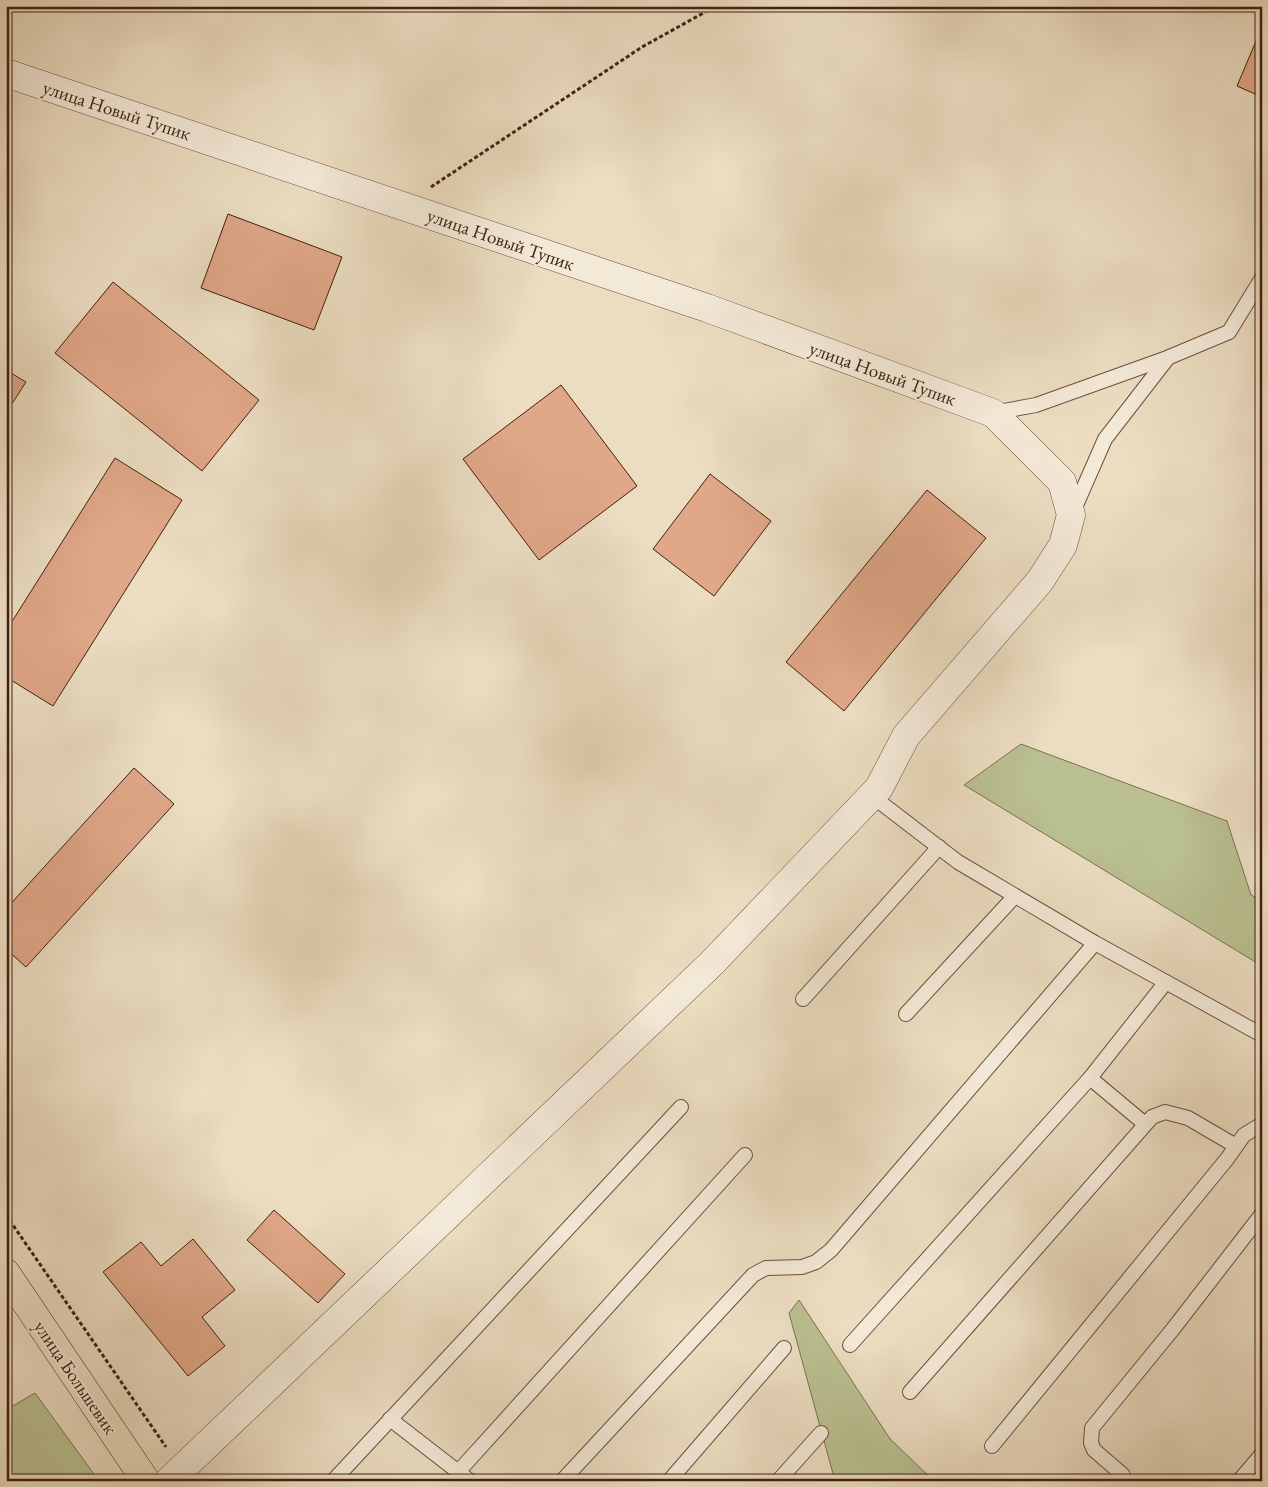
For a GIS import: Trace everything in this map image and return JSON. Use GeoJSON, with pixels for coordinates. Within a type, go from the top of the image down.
{"type":"FeatureCollection","features":[{"type":"Feature","properties":{"kind":"main road","name":"улица Большевик"},"geometry":{"type":"LineString","coordinates":[[6,1273],[146,1481]]}},
{"type":"Feature","properties":{"kind":"street","name":"улица Новый Тупик"},"geometry":{"type":"LineString","coordinates":[[6,73],[707,308],[993,413]]}},
{"type":"Feature","properties":{"kind":"street"},"geometry":{"type":"LineString","coordinates":[[175,1475],[712,962],[879,788],[906,736],[1040,581],[1063,545],[1071,516],[1062,482],[993,413]]}},
{"type":"Feature","properties":{"kind":"lane"},"geometry":{"type":"LineString","coordinates":[[993,413],[1036,405],[1167,358],[1229,332],[1262,278]]}},
{"type":"Feature","properties":{"kind":"lane"},"geometry":{"type":"LineString","coordinates":[[1071,516],[1105,439],[1167,358]]}},
{"type":"Feature","properties":{"kind":"lane"},"geometry":{"type":"LineString","coordinates":[[872,796],[958,862],[1095,943],[1262,1035]]}},
{"type":"Feature","properties":{"kind":"lane"},"geometry":{"type":"LineString","coordinates":[[803,998],[939,847]]}},
{"type":"Feature","properties":{"kind":"lane"},"geometry":{"type":"LineString","coordinates":[[906,1014],[1015,896]]}},
{"type":"Feature","properties":{"kind":"lane"},"geometry":{"type":"LineString","coordinates":[[562,1481],[753,1275],[766,1268],[802,1267],[816,1262],[831,1250],[1095,943]]}},
{"type":"Feature","properties":{"kind":"lane"},"geometry":{"type":"LineString","coordinates":[[850,1345],[1090,1078],[1166,982]]}},
{"type":"Feature","properties":{"kind":"lane"},"geometry":{"type":"LineString","coordinates":[[1090,1078],[1145,1124]]}},
{"type":"Feature","properties":{"kind":"lane"},"geometry":{"type":"LineString","coordinates":[[333,1481],[681,1107]]}},
{"type":"Feature","properties":{"kind":"lane"},"geometry":{"type":"LineString","coordinates":[[910,1392],[1152,1117],[1165,1112],[1188,1118],[1236,1146]]}},
{"type":"Feature","properties":{"kind":"lane"},"geometry":{"type":"LineString","coordinates":[[992,1446],[1244,1135],[1262,1124]]}},
{"type":"Feature","properties":{"kind":"lane"},"geometry":{"type":"LineString","coordinates":[[458,1472],[745,1155]]}},
{"type":"Feature","properties":{"kind":"lane"},"geometry":{"type":"LineString","coordinates":[[1123,1476],[1094,1450],[1090,1443],[1092,1428],[1174,1329],[1262,1214]]}},
{"type":"Feature","properties":{"kind":"lane"},"geometry":{"type":"LineString","coordinates":[[668,1481],[784,1348]]}},
{"type":"Feature","properties":{"kind":"lane"},"geometry":{"type":"LineString","coordinates":[[390,1419],[470,1481]]}},
{"type":"Feature","properties":{"kind":"lane"},"geometry":{"type":"LineString","coordinates":[[778,1481],[821,1433]]}},
{"type":"Feature","properties":{"kind":"lane"},"geometry":{"type":"LineString","coordinates":[[1240,1481],[1262,1454]]}},
{"type":"Feature","properties":{"kind":"path"},"geometry":{"type":"LineString","coordinates":[[404,206],[642,47],[716,6]]}},
{"type":"Feature","properties":{"kind":"path"},"geometry":{"type":"LineString","coordinates":[[6,1215],[175,1475]]}},
{"type":"Feature","properties":{"kind":"green space"},"geometry":{"type":"Polygon","coordinates":[[[1021,744],[1227,821],[1251,895],[1262,901],[1262,966],[964,785],[1021,744]]]}},
{"type":"Feature","properties":{"kind":"green space"},"geometry":{"type":"Polygon","coordinates":[[[799,1300],[890,1439],[934,1481],[835,1481],[789,1313],[799,1300]]]}},
{"type":"Feature","properties":{"kind":"green space"},"geometry":{"type":"Polygon","coordinates":[[[35,1393],[99,1481],[6,1481],[6,1410],[35,1393]]]}},
{"type":"Feature","properties":{"kind":"building"},"geometry":{"type":"Polygon","coordinates":[[[1262,27],[1262,97],[1237,86],[1262,27]]]}},
{"type":"Feature","properties":{"kind":"building"},"geometry":{"type":"Polygon","coordinates":[[[228,214],[342,257],[314,330],[201,288],[228,214]]]}},
{"type":"Feature","properties":{"kind":"building"},"geometry":{"type":"Polygon","coordinates":[[[113,282],[259,400],[202,471],[55,353],[113,282]]]}},
{"type":"Feature","properties":{"kind":"building"},"geometry":{"type":"Polygon","coordinates":[[[6,370],[26,382],[6,413],[6,370]]]}},
{"type":"Feature","properties":{"kind":"building"},"geometry":{"type":"Polygon","coordinates":[[[561,385],[637,486],[539,560],[463,459],[561,385]]]}},
{"type":"Feature","properties":{"kind":"building"},"geometry":{"type":"Polygon","coordinates":[[[115,458],[182,500],[53,706],[6,677],[6,631],[115,458]]]}},
{"type":"Feature","properties":{"kind":"building"},"geometry":{"type":"Polygon","coordinates":[[[710,474],[771,521],[714,596],[653,549],[710,474]]]}},
{"type":"Feature","properties":{"kind":"building"},"geometry":{"type":"Polygon","coordinates":[[[927,490],[986,538],[844,711],[786,662],[927,490]]]}},
{"type":"Feature","properties":{"kind":"building"},"geometry":{"type":"Polygon","coordinates":[[[134,768],[174,804],[26,967],[6,949],[6,909],[134,768]]]}},
{"type":"Feature","properties":{"kind":"building"},"geometry":{"type":"Polygon","coordinates":[[[274,1210],[345,1274],[318,1303],[247,1240],[274,1210]]]}},
{"type":"Feature","properties":{"kind":"building"},"geometry":{"type":"Polygon","coordinates":[[[193,1239],[235,1290],[202,1317],[225,1346],[188,1376],[103,1272],[141,1242],[161,1266],[193,1239]]]}}]}
